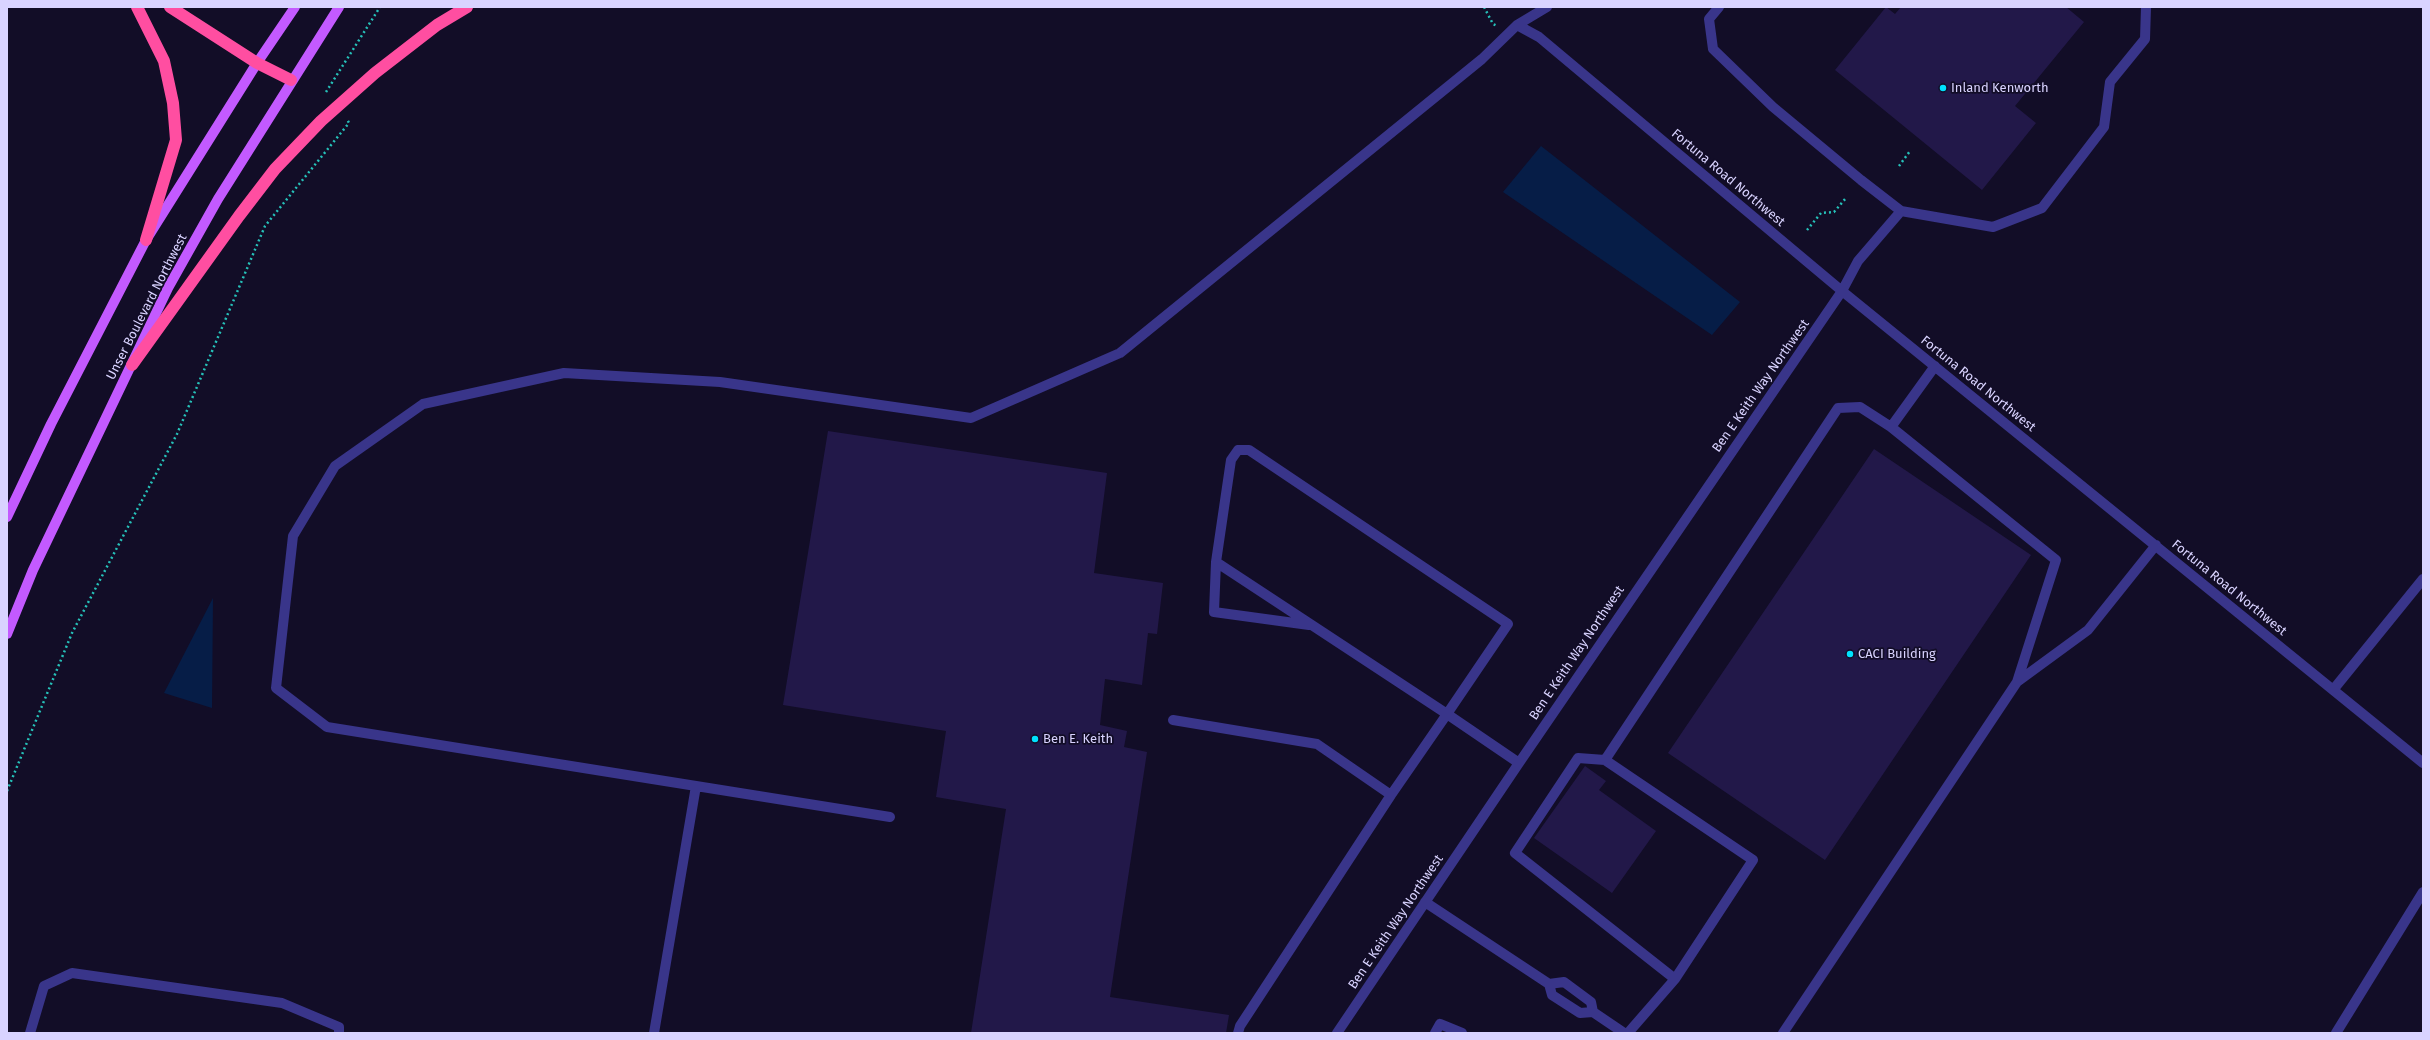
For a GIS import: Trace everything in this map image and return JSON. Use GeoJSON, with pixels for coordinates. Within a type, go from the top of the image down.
{"type":"FeatureCollection","features":[{"type":"Feature","properties":{"kind":"highway"},"geometry":{"type":"LineString","coordinates":[[137,7],[164,61],[173,103],[176,140],[146,240]]}},
{"type":"Feature","properties":{"kind":"highway"},"geometry":{"type":"LineString","coordinates":[[170,7],[257,62],[291,80]]}},
{"type":"Feature","properties":{"kind":"highway"},"geometry":{"type":"LineString","coordinates":[[132,365],[239,216],[296,148],[321,121],[375,72],[437,25],[467,7]]}},
{"type":"Feature","properties":{"kind":"main road"},"geometry":{"type":"LineString","coordinates":[[7,517],[51,424],[146,240],[257,62],[295,7]]}},
{"type":"Feature","properties":{"kind":"main road","name":"Unser Boulevard Northwest"},"geometry":{"type":"LineString","coordinates":[[7,634],[33,570],[172,281],[218,199],[291,80],[339,7]]}},
{"type":"Feature","properties":{"kind":"street"},"geometry":{"type":"LineString","coordinates":[[890,817],[327,728],[276,688],[293,536],[336,466],[423,404],[564,373],[720,382],[971,418],[1120,353],[1482,59],[1517,25],[1547,7]]}},
{"type":"Feature","properties":{"kind":"street"},"geometry":{"type":"LineString","coordinates":[[1719,7],[1710,19],[1713,49],[1773,107],[1901,211],[1993,228],[2042,208],[2104,127],[2110,82],[2145,39],[2146,7]]}},
{"type":"Feature","properties":{"kind":"street","name":"Fortuna Road Northwest"},"geometry":{"type":"LineString","coordinates":[[1517,25],[1539,37],[1842,291],[2423,763]]}},
{"type":"Feature","properties":{"kind":"street","name":"Ben E Keith Way Northwest"},"geometry":{"type":"LineString","coordinates":[[1337,1033],[1519,763],[1842,291],[1858,261],[1901,211]]}},
{"type":"Feature","properties":{"kind":"street"},"geometry":{"type":"LineString","coordinates":[[1891,427],[1935,366]]}},
{"type":"Feature","properties":{"kind":"street"},"geometry":{"type":"LineString","coordinates":[[1605,760],[1838,408],[1860,407],[1891,427],[2056,560],[2017,682],[1783,1033]]}},
{"type":"Feature","properties":{"kind":"street"},"geometry":{"type":"LineString","coordinates":[[1238,1033],[1240,1026],[1391,795],[1508,624],[1249,450],[1238,450],[1231,460],[1216,562],[1214,612],[1312,625]]}},
{"type":"Feature","properties":{"kind":"street"},"geometry":{"type":"LineString","coordinates":[[2017,682],[2088,630],[2156,546]]}},
{"type":"Feature","properties":{"kind":"street"},"geometry":{"type":"LineString","coordinates":[[1216,562],[1519,763]]}},
{"type":"Feature","properties":{"kind":"street"},"geometry":{"type":"LineString","coordinates":[[2333,690],[2423,579]]}},
{"type":"Feature","properties":{"kind":"street"},"geometry":{"type":"LineString","coordinates":[[1173,720],[1317,744],[1391,795]]}},
{"type":"Feature","properties":{"kind":"street"},"geometry":{"type":"LineString","coordinates":[[1628,1033],[1675,979],[1753,860],[1605,760],[1578,758],[1515,853],[1675,979]]}},
{"type":"Feature","properties":{"kind":"street"},"geometry":{"type":"LineString","coordinates":[[654,1033],[696,786]]}},
{"type":"Feature","properties":{"kind":"street"},"geometry":{"type":"LineString","coordinates":[[2336,1033],[2423,892]]}},
{"type":"Feature","properties":{"kind":"street"},"geometry":{"type":"LineString","coordinates":[[1425,902],[1549,984],[1564,982],[1591,1002],[1592,1012]]}},
{"type":"Feature","properties":{"kind":"street"},"geometry":{"type":"LineString","coordinates":[[30,1033],[44,986],[72,973],[282,1003],[339,1027],[339,1033]]}},
{"type":"Feature","properties":{"kind":"street"},"geometry":{"type":"LineString","coordinates":[[1549,984],[1552,995],[1580,1013],[1592,1012],[1624,1033]]}},
{"type":"Feature","properties":{"kind":"street"},"geometry":{"type":"LineString","coordinates":[[1435,1033],[1440,1024],[1462,1033]]}},
{"type":"Feature","properties":{"kind":"path"},"geometry":{"type":"LineString","coordinates":[[326,92],[380,7]]}},
{"type":"Feature","properties":{"kind":"path"},"geometry":{"type":"LineString","coordinates":[[7,791],[72,633],[177,434],[266,226],[349,123],[344,115]]}},
{"type":"Feature","properties":{"kind":"path"},"geometry":{"type":"LineString","coordinates":[[1898,166],[1910,151]]}},
{"type":"Feature","properties":{"kind":"path"},"geometry":{"type":"LineString","coordinates":[[1807,230],[1821,213],[1834,212],[1846,198]]}},
{"type":"Feature","properties":{"kind":"water"},"geometry":{"type":"Polygon","coordinates":[[[1541,146],[1740,302],[1712,335],[1503,192],[1541,146]]]}},
{"type":"Feature","properties":{"kind":"water"},"geometry":{"type":"Polygon","coordinates":[[[213,598],[212,708],[164,693],[213,598]]]}},
{"type":"Feature","properties":{"kind":"building","name":"Inland Kenworth"},"geometry":{"type":"Polygon","coordinates":[[[1886,7],[1895,14],[1901,7],[2066,7],[2084,22],[2015,106],[2036,123],[1982,190],[1835,70],[1886,7]]]}},
{"type":"Feature","properties":{"kind":"building","name":"Ben E. Keith"},"geometry":{"type":"Polygon","coordinates":[[[828,431],[1107,473],[1094,573],[1163,583],[1157,634],[1148,633],[1142,685],[1105,679],[1100,725],[1127,731],[1124,747],[1147,752],[1110,997],[1229,1015],[1226,1033],[971,1033],[1006,809],[936,797],[946,731],[783,705],[828,431]]]}},
{"type":"Feature","properties":{"kind":"building","name":"CACI Building"},"geometry":{"type":"Polygon","coordinates":[[[1874,449],[2031,555],[1825,860],[1668,753],[1874,449]]]}},
{"type":"Feature","properties":{"kind":"building"},"geometry":{"type":"Polygon","coordinates":[[[1585,766],[1606,781],[1599,790],[1656,831],[1612,893],[1534,838],[1585,766]]]}},
{"type":"Feature","properties":{"kind":"place","name":"Inland Kenworth"},"geometry":{"type":"Point","coordinates":[1943,88]}},
{"type":"Feature","properties":{"kind":"place","name":"CACI Building"},"geometry":{"type":"Point","coordinates":[1850,654]}},
{"type":"Feature","properties":{"kind":"place","name":"Ben E. Keith"},"geometry":{"type":"Point","coordinates":[1035,739]}}]}
